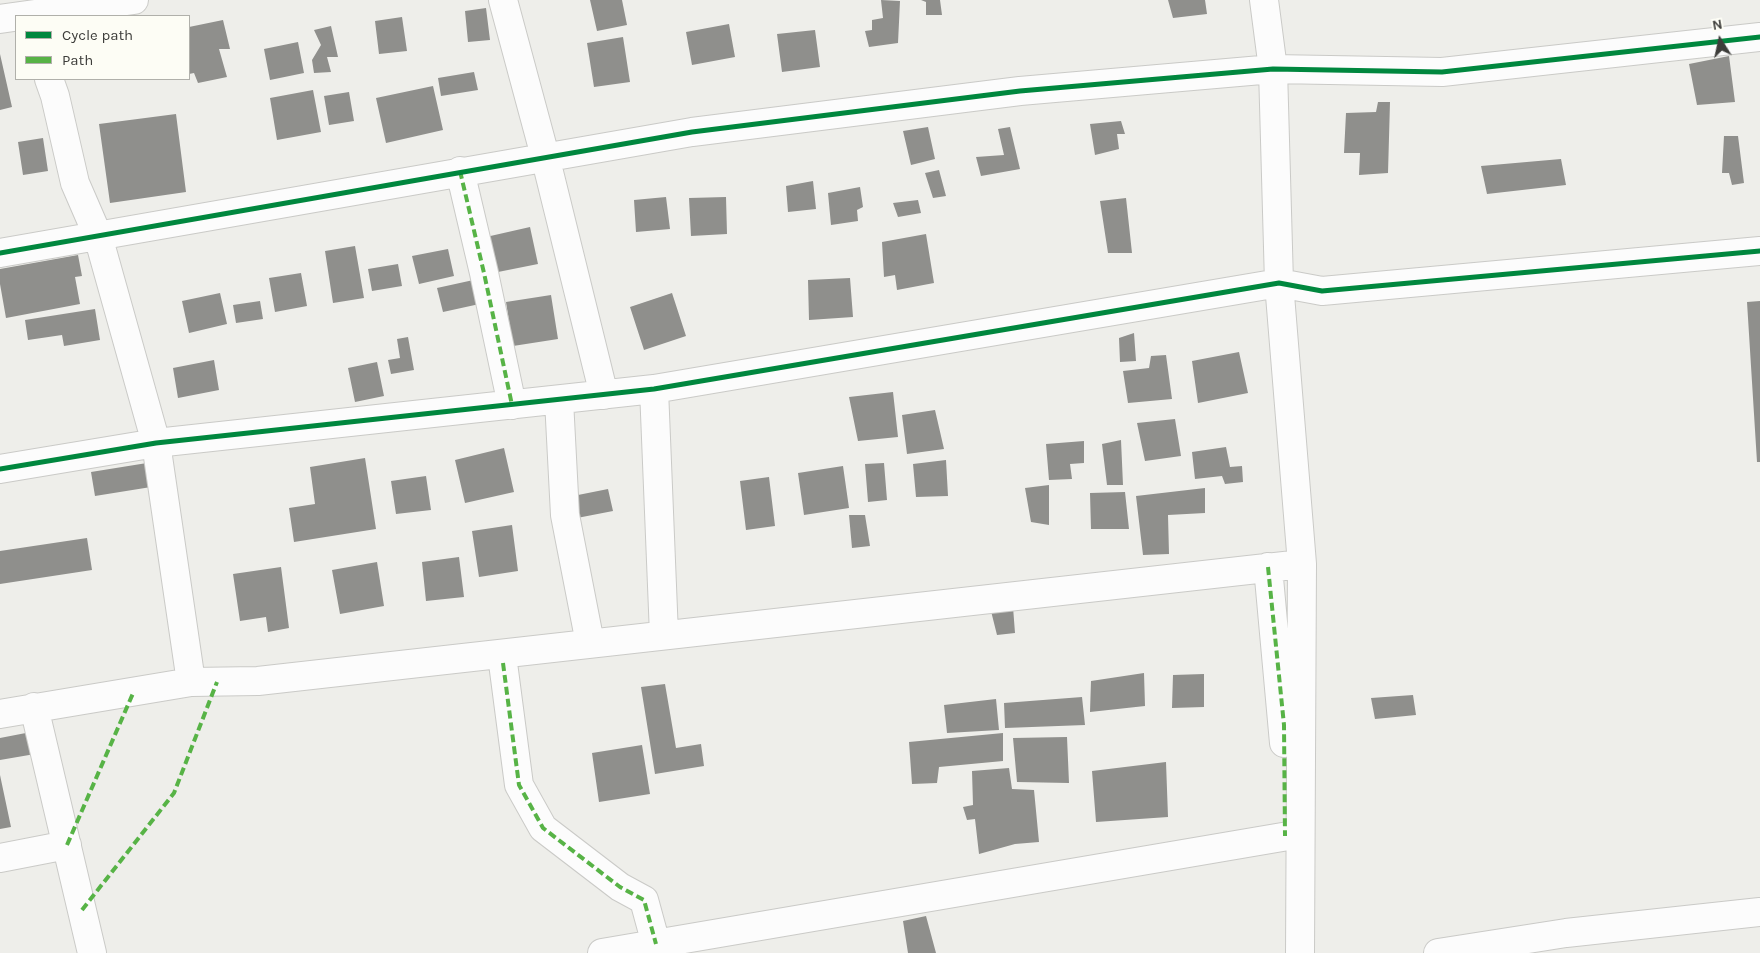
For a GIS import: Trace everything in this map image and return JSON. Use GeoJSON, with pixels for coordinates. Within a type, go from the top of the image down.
{"type":"FeatureCollection","features":[{"type":"Feature","properties":{"kind":"street"},"geometry":{"type":"LineString","coordinates":[[14,13],[134,0]]}},
{"type":"Feature","properties":{"kind":"street"},"geometry":{"type":"LineString","coordinates":[[503,0],[545,156],[604,395]]}},
{"type":"Feature","properties":{"kind":"street"},"geometry":{"type":"LineString","coordinates":[[1264,0],[1273,69],[1279,283],[1302,564],[1293,835]]}},
{"type":"Feature","properties":{"kind":"street"},"geometry":{"type":"LineString","coordinates":[[0,253],[545,156],[692,132],[1020,90],[1273,69],[1442,72],[1760,37]]}},
{"type":"Feature","properties":{"kind":"street"},"geometry":{"type":"LineString","coordinates":[[49,80],[55,96],[75,183],[98,236],[156,443],[191,682]]}},
{"type":"Feature","properties":{"kind":"street"},"geometry":{"type":"LineString","coordinates":[[460,171],[512,404]]}},
{"type":"Feature","properties":{"kind":"street"},"geometry":{"type":"LineString","coordinates":[[0,469],[156,443],[654,389],[1279,283],[1322,291],[1760,251]]}},
{"type":"Feature","properties":{"kind":"street"},"geometry":{"type":"LineString","coordinates":[[654,389],[664,635]]}},
{"type":"Feature","properties":{"kind":"street"},"geometry":{"type":"LineString","coordinates":[[559,400],[565,515],[590,643]]}},
{"type":"Feature","properties":{"kind":"street"},"geometry":{"type":"LineString","coordinates":[[0,714],[191,682],[258,681],[1302,564]]}},
{"type":"Feature","properties":{"kind":"street"},"geometry":{"type":"LineString","coordinates":[[1268,568],[1284,725],[1300,953]]}},
{"type":"Feature","properties":{"kind":"street"},"geometry":{"type":"LineString","coordinates":[[503,663],[519,785],[543,828],[620,887],[644,900],[656,944]]}},
{"type":"Feature","properties":{"kind":"street"},"geometry":{"type":"LineString","coordinates":[[34,707],[92,953]]}},
{"type":"Feature","properties":{"kind":"street"},"geometry":{"type":"LineString","coordinates":[[602,953],[1293,835]]}},
{"type":"Feature","properties":{"kind":"street"},"geometry":{"type":"LineString","coordinates":[[0,858],[67,845]]}},
{"type":"Feature","properties":{"kind":"street"},"geometry":{"type":"LineString","coordinates":[[1438,953],[1566,933],[1760,912]]}},
{"type":"Feature","properties":{"kind":"building"},"geometry":{"type":"Polygon","coordinates":[[[590,0],[622,0],[627,25],[597,31],[590,0]]]}},
{"type":"Feature","properties":{"kind":"building"},"geometry":{"type":"Polygon","coordinates":[[[881,0],[900,1],[898,43],[869,47],[865,31],[872,30],[872,20],[883,18],[881,0]]]}},
{"type":"Feature","properties":{"kind":"building"},"geometry":{"type":"Polygon","coordinates":[[[921,0],[940,0],[942,15],[926,15],[926,2],[921,0]]]}},
{"type":"Feature","properties":{"kind":"building"},"geometry":{"type":"Polygon","coordinates":[[[1168,0],[1205,0],[1207,14],[1173,18],[1168,0]]]}},
{"type":"Feature","properties":{"kind":"building"},"geometry":{"type":"Polygon","coordinates":[[[486,8],[490,40],[468,42],[465,11],[486,8]]]}},
{"type":"Feature","properties":{"kind":"building"},"geometry":{"type":"Polygon","coordinates":[[[402,17],[407,51],[379,54],[375,21],[402,17]]]}},
{"type":"Feature","properties":{"kind":"building"},"geometry":{"type":"Polygon","coordinates":[[[223,20],[230,49],[219,49],[227,77],[198,83],[194,73],[190,74],[190,27],[223,20]]]}},
{"type":"Feature","properties":{"kind":"building"},"geometry":{"type":"Polygon","coordinates":[[[729,24],[735,57],[692,65],[686,32],[729,24]]]}},
{"type":"Feature","properties":{"kind":"building"},"geometry":{"type":"Polygon","coordinates":[[[331,26],[338,57],[327,57],[331,72],[314,73],[312,60],[321,45],[314,30],[331,26]]]}},
{"type":"Feature","properties":{"kind":"building"},"geometry":{"type":"Polygon","coordinates":[[[815,30],[820,67],[782,72],[777,34],[815,30]]]}},
{"type":"Feature","properties":{"kind":"building"},"geometry":{"type":"Polygon","coordinates":[[[623,37],[630,82],[594,87],[587,43],[623,37]]]}},
{"type":"Feature","properties":{"kind":"building"},"geometry":{"type":"Polygon","coordinates":[[[298,42],[304,73],[270,80],[264,49],[298,42]]]}},
{"type":"Feature","properties":{"kind":"building"},"geometry":{"type":"Polygon","coordinates":[[[0,54],[12,107],[0,110],[0,54]]]}},
{"type":"Feature","properties":{"kind":"building"},"geometry":{"type":"Polygon","coordinates":[[[1729,56],[1735,102],[1697,105],[1689,64],[1729,56]]]}},
{"type":"Feature","properties":{"kind":"building"},"geometry":{"type":"Polygon","coordinates":[[[474,72],[478,90],[441,96],[438,78],[474,72]]]}},
{"type":"Feature","properties":{"kind":"building"},"geometry":{"type":"Polygon","coordinates":[[[433,86],[443,130],[386,143],[376,98],[433,86]]]}},
{"type":"Feature","properties":{"kind":"building"},"geometry":{"type":"Polygon","coordinates":[[[313,90],[321,132],[277,140],[270,98],[313,90]]]}},
{"type":"Feature","properties":{"kind":"building"},"geometry":{"type":"Polygon","coordinates":[[[349,92],[354,121],[329,125],[324,96],[349,92]]]}},
{"type":"Feature","properties":{"kind":"building"},"geometry":{"type":"Polygon","coordinates":[[[1378,102],[1390,102],[1388,173],[1359,175],[1360,153],[1344,153],[1346,113],[1376,112],[1378,102]]]}},
{"type":"Feature","properties":{"kind":"building"},"geometry":{"type":"Polygon","coordinates":[[[176,114],[186,192],[110,203],[99,124],[176,114]]]}},
{"type":"Feature","properties":{"kind":"building"},"geometry":{"type":"Polygon","coordinates":[[[1121,121],[1125,134],[1117,134],[1119,149],[1095,155],[1090,124],[1121,121]]]}},
{"type":"Feature","properties":{"kind":"building"},"geometry":{"type":"Polygon","coordinates":[[[928,127],[935,159],[911,165],[903,131],[928,127]]]}},
{"type":"Feature","properties":{"kind":"building"},"geometry":{"type":"Polygon","coordinates":[[[1010,127],[1020,169],[981,176],[976,157],[1004,155],[998,129],[1010,127]]]}},
{"type":"Feature","properties":{"kind":"building"},"geometry":{"type":"Polygon","coordinates":[[[1724,136],[1738,136],[1744,183],[1732,185],[1729,173],[1722,173],[1724,136]]]}},
{"type":"Feature","properties":{"kind":"building"},"geometry":{"type":"Polygon","coordinates":[[[43,138],[48,171],[23,175],[18,142],[43,138]]]}},
{"type":"Feature","properties":{"kind":"building"},"geometry":{"type":"Polygon","coordinates":[[[1561,159],[1566,185],[1487,194],[1481,166],[1561,159]]]}},
{"type":"Feature","properties":{"kind":"building"},"geometry":{"type":"Polygon","coordinates":[[[939,170],[946,196],[933,198],[925,173],[939,170]]]}},
{"type":"Feature","properties":{"kind":"building"},"geometry":{"type":"Polygon","coordinates":[[[813,181],[816,209],[788,212],[786,186],[813,181]]]}},
{"type":"Feature","properties":{"kind":"building"},"geometry":{"type":"Polygon","coordinates":[[[860,187],[863,207],[857,210],[858,221],[831,225],[828,193],[860,187]]]}},
{"type":"Feature","properties":{"kind":"building"},"geometry":{"type":"Polygon","coordinates":[[[666,197],[670,229],[636,232],[634,200],[666,197]]]}},
{"type":"Feature","properties":{"kind":"building"},"geometry":{"type":"Polygon","coordinates":[[[726,197],[727,234],[691,236],[689,198],[726,197]]]}},
{"type":"Feature","properties":{"kind":"building"},"geometry":{"type":"Polygon","coordinates":[[[1126,198],[1132,253],[1108,253],[1100,201],[1126,198]]]}},
{"type":"Feature","properties":{"kind":"building"},"geometry":{"type":"Polygon","coordinates":[[[918,200],[921,213],[898,217],[893,203],[918,200]]]}},
{"type":"Feature","properties":{"kind":"building"},"geometry":{"type":"Polygon","coordinates":[[[530,227],[538,264],[493,273],[486,237],[530,227]]]}},
{"type":"Feature","properties":{"kind":"building"},"geometry":{"type":"Polygon","coordinates":[[[926,234],[934,283],[897,290],[895,275],[884,277],[882,242],[926,234]]]}},
{"type":"Feature","properties":{"kind":"building"},"geometry":{"type":"Polygon","coordinates":[[[355,246],[364,298],[333,303],[325,251],[355,246]]]}},
{"type":"Feature","properties":{"kind":"building"},"geometry":{"type":"Polygon","coordinates":[[[448,249],[454,276],[419,284],[412,256],[448,249]]]}},
{"type":"Feature","properties":{"kind":"building"},"geometry":{"type":"Polygon","coordinates":[[[78,255],[82,276],[75,277],[80,304],[6,318],[0,284],[0,269],[78,255]]]}},
{"type":"Feature","properties":{"kind":"building"},"geometry":{"type":"Polygon","coordinates":[[[398,264],[402,286],[372,291],[368,269],[398,264]]]}},
{"type":"Feature","properties":{"kind":"building"},"geometry":{"type":"Polygon","coordinates":[[[301,273],[307,306],[275,312],[269,278],[301,273]]]}},
{"type":"Feature","properties":{"kind":"building"},"geometry":{"type":"Polygon","coordinates":[[[850,278],[853,317],[809,320],[808,280],[850,278]]]}},
{"type":"Feature","properties":{"kind":"building"},"geometry":{"type":"Polygon","coordinates":[[[478,279],[484,303],[443,312],[437,288],[478,279]]]}},
{"type":"Feature","properties":{"kind":"building"},"geometry":{"type":"Polygon","coordinates":[[[220,293],[227,324],[189,333],[182,301],[220,293]]]}},
{"type":"Feature","properties":{"kind":"building"},"geometry":{"type":"Polygon","coordinates":[[[672,293],[686,336],[644,350],[630,307],[672,293]]]}},
{"type":"Feature","properties":{"kind":"building"},"geometry":{"type":"Polygon","coordinates":[[[551,295],[558,339],[513,346],[506,302],[551,295]]]}},
{"type":"Feature","properties":{"kind":"building"},"geometry":{"type":"Polygon","coordinates":[[[260,301],[263,319],[236,323],[233,305],[260,301]]]}},
{"type":"Feature","properties":{"kind":"building"},"geometry":{"type":"Polygon","coordinates":[[[1760,301],[1760,462],[1757,462],[1747,302],[1760,301]]]}},
{"type":"Feature","properties":{"kind":"building"},"geometry":{"type":"Polygon","coordinates":[[[95,309],[100,340],[64,346],[62,335],[28,340],[25,320],[95,309]]]}},
{"type":"Feature","properties":{"kind":"building"},"geometry":{"type":"Polygon","coordinates":[[[1134,333],[1136,361],[1120,362],[1119,338],[1134,333]]]}},
{"type":"Feature","properties":{"kind":"building"},"geometry":{"type":"Polygon","coordinates":[[[408,337],[414,370],[391,374],[388,360],[400,358],[397,339],[408,337]]]}},
{"type":"Feature","properties":{"kind":"building"},"geometry":{"type":"Polygon","coordinates":[[[1239,352],[1248,393],[1198,403],[1192,361],[1239,352]]]}},
{"type":"Feature","properties":{"kind":"building"},"geometry":{"type":"Polygon","coordinates":[[[1166,355],[1172,399],[1128,403],[1123,371],[1149,368],[1151,356],[1166,355]]]}},
{"type":"Feature","properties":{"kind":"building"},"geometry":{"type":"Polygon","coordinates":[[[214,360],[219,390],[178,398],[173,368],[214,360]]]}},
{"type":"Feature","properties":{"kind":"building"},"geometry":{"type":"Polygon","coordinates":[[[377,362],[384,396],[355,402],[348,368],[377,362]]]}},
{"type":"Feature","properties":{"kind":"building"},"geometry":{"type":"Polygon","coordinates":[[[893,392],[898,437],[858,441],[849,397],[893,392]]]}},
{"type":"Feature","properties":{"kind":"building"},"geometry":{"type":"Polygon","coordinates":[[[935,410],[944,449],[907,454],[902,415],[935,410]]]}},
{"type":"Feature","properties":{"kind":"building"},"geometry":{"type":"Polygon","coordinates":[[[1175,419],[1181,456],[1145,461],[1137,423],[1175,419]]]}},
{"type":"Feature","properties":{"kind":"building"},"geometry":{"type":"Polygon","coordinates":[[[1121,440],[1123,485],[1107,485],[1102,444],[1121,440]]]}},
{"type":"Feature","properties":{"kind":"building"},"geometry":{"type":"Polygon","coordinates":[[[1084,441],[1084,463],[1070,464],[1072,479],[1049,480],[1046,444],[1084,441]]]}},
{"type":"Feature","properties":{"kind":"building"},"geometry":{"type":"Polygon","coordinates":[[[1226,447],[1230,467],[1242,466],[1243,482],[1225,484],[1222,476],[1195,479],[1192,452],[1226,447]]]}},
{"type":"Feature","properties":{"kind":"building"},"geometry":{"type":"Polygon","coordinates":[[[504,448],[514,492],[465,503],[455,460],[504,448]]]}},
{"type":"Feature","properties":{"kind":"building"},"geometry":{"type":"Polygon","coordinates":[[[365,458],[376,529],[294,542],[289,508],[315,504],[310,467],[365,458]]]}},
{"type":"Feature","properties":{"kind":"building"},"geometry":{"type":"Polygon","coordinates":[[[946,460],[948,496],[916,497],[913,464],[946,460]]]}},
{"type":"Feature","properties":{"kind":"building"},"geometry":{"type":"Polygon","coordinates":[[[147,463],[151,487],[95,496],[91,472],[147,463]]]}},
{"type":"Feature","properties":{"kind":"building"},"geometry":{"type":"Polygon","coordinates":[[[884,463],[887,500],[868,502],[865,464],[884,463]]]}},
{"type":"Feature","properties":{"kind":"building"},"geometry":{"type":"Polygon","coordinates":[[[843,466],[849,508],[804,515],[798,473],[843,466]]]}},
{"type":"Feature","properties":{"kind":"building"},"geometry":{"type":"Polygon","coordinates":[[[426,476],[431,510],[396,514],[391,481],[426,476]]]}},
{"type":"Feature","properties":{"kind":"building"},"geometry":{"type":"Polygon","coordinates":[[[769,477],[775,526],[746,530],[740,481],[769,477]]]}},
{"type":"Feature","properties":{"kind":"building"},"geometry":{"type":"Polygon","coordinates":[[[1049,485],[1049,525],[1031,522],[1025,488],[1049,485]]]}},
{"type":"Feature","properties":{"kind":"building"},"geometry":{"type":"Polygon","coordinates":[[[1205,488],[1205,513],[1168,515],[1169,554],[1143,555],[1136,496],[1205,488]]]}},
{"type":"Feature","properties":{"kind":"building"},"geometry":{"type":"Polygon","coordinates":[[[608,489],[613,511],[577,518],[573,496],[608,489]]]}},
{"type":"Feature","properties":{"kind":"building"},"geometry":{"type":"Polygon","coordinates":[[[1125,492],[1129,529],[1091,529],[1090,493],[1125,492]]]}},
{"type":"Feature","properties":{"kind":"building"},"geometry":{"type":"Polygon","coordinates":[[[849,515],[865,515],[870,546],[852,548],[849,515]]]}},
{"type":"Feature","properties":{"kind":"building"},"geometry":{"type":"Polygon","coordinates":[[[512,525],[518,571],[479,577],[472,531],[512,525]]]}},
{"type":"Feature","properties":{"kind":"building"},"geometry":{"type":"Polygon","coordinates":[[[87,538],[92,570],[0,584],[0,551],[87,538]]]}},
{"type":"Feature","properties":{"kind":"building"},"geometry":{"type":"Polygon","coordinates":[[[459,557],[464,597],[426,601],[422,562],[459,557]]]}},
{"type":"Feature","properties":{"kind":"building"},"geometry":{"type":"Polygon","coordinates":[[[377,562],[384,606],[340,614],[332,570],[377,562]]]}},
{"type":"Feature","properties":{"kind":"building"},"geometry":{"type":"Polygon","coordinates":[[[281,567],[289,628],[268,632],[266,617],[240,621],[233,574],[281,567]]]}},
{"type":"Feature","properties":{"kind":"building"},"geometry":{"type":"Polygon","coordinates":[[[1013,607],[1015,633],[997,635],[991,611],[1013,607]]]}},
{"type":"Feature","properties":{"kind":"building"},"geometry":{"type":"Polygon","coordinates":[[[1144,673],[1145,706],[1090,712],[1091,681],[1144,673]]]}},
{"type":"Feature","properties":{"kind":"building"},"geometry":{"type":"Polygon","coordinates":[[[1204,674],[1204,707],[1172,708],[1173,675],[1204,674]]]}},
{"type":"Feature","properties":{"kind":"building"},"geometry":{"type":"Polygon","coordinates":[[[665,684],[676,748],[701,744],[704,766],[655,774],[641,687],[665,684]]]}},
{"type":"Feature","properties":{"kind":"building"},"geometry":{"type":"Polygon","coordinates":[[[1413,695],[1416,715],[1375,719],[1371,698],[1413,695]]]}},
{"type":"Feature","properties":{"kind":"building"},"geometry":{"type":"Polygon","coordinates":[[[1082,697],[1085,725],[1005,728],[1004,703],[1082,697]]]}},
{"type":"Feature","properties":{"kind":"building"},"geometry":{"type":"Polygon","coordinates":[[[996,699],[999,730],[947,733],[944,705],[996,699]]]}},
{"type":"Feature","properties":{"kind":"building"},"geometry":{"type":"Polygon","coordinates":[[[31,732],[35,754],[0,760],[0,738],[31,732]]]}},
{"type":"Feature","properties":{"kind":"building"},"geometry":{"type":"Polygon","coordinates":[[[1003,733],[1003,761],[939,767],[937,783],[912,784],[909,742],[1003,733]]]}},
{"type":"Feature","properties":{"kind":"building"},"geometry":{"type":"Polygon","coordinates":[[[1067,737],[1069,783],[1017,782],[1013,738],[1067,737]]]}},
{"type":"Feature","properties":{"kind":"building"},"geometry":{"type":"Polygon","coordinates":[[[642,745],[650,794],[599,802],[592,753],[642,745]]]}},
{"type":"Feature","properties":{"kind":"building"},"geometry":{"type":"Polygon","coordinates":[[[1166,762],[1168,817],[1096,822],[1092,771],[1166,762]]]}},
{"type":"Feature","properties":{"kind":"building"},"geometry":{"type":"Polygon","coordinates":[[[1009,768],[1012,789],[1034,790],[1039,842],[1015,844],[979,854],[975,819],[967,820],[963,807],[973,805],[972,771],[1009,768]]]}},
{"type":"Feature","properties":{"kind":"building"},"geometry":{"type":"Polygon","coordinates":[[[0,775],[11,827],[0,829],[0,775]]]}},
{"type":"Feature","properties":{"kind":"building"},"geometry":{"type":"Polygon","coordinates":[[[926,916],[936,953],[908,953],[903,921],[926,916]]]}},
{"type":"Feature","properties":{"kind":"marked path"},"geometry":{"type":"LineString","coordinates":[[460,171],[512,405]]}},
{"type":"Feature","properties":{"kind":"marked path"},"geometry":{"type":"LineString","coordinates":[[1268,567],[1284,725],[1285,836]]}},
{"type":"Feature","properties":{"kind":"marked path"},"geometry":{"type":"LineString","coordinates":[[503,663],[519,785],[543,828],[620,887],[644,900],[656,944]]}},
{"type":"Feature","properties":{"kind":"marked path"},"geometry":{"type":"LineString","coordinates":[[82,910],[174,793],[217,682]]}},
{"type":"Feature","properties":{"kind":"marked path"},"geometry":{"type":"LineString","coordinates":[[67,845],[134,691]]}},
{"type":"Feature","properties":{"kind":"cycle path"},"geometry":{"type":"LineString","coordinates":[[0,253],[692,132],[1020,91],[1273,69],[1442,72],[1760,37]]}},
{"type":"Feature","properties":{"kind":"cycle path"},"geometry":{"type":"LineString","coordinates":[[0,469],[156,443],[654,389],[1279,283],[1322,291],[1760,251]]}}]}
